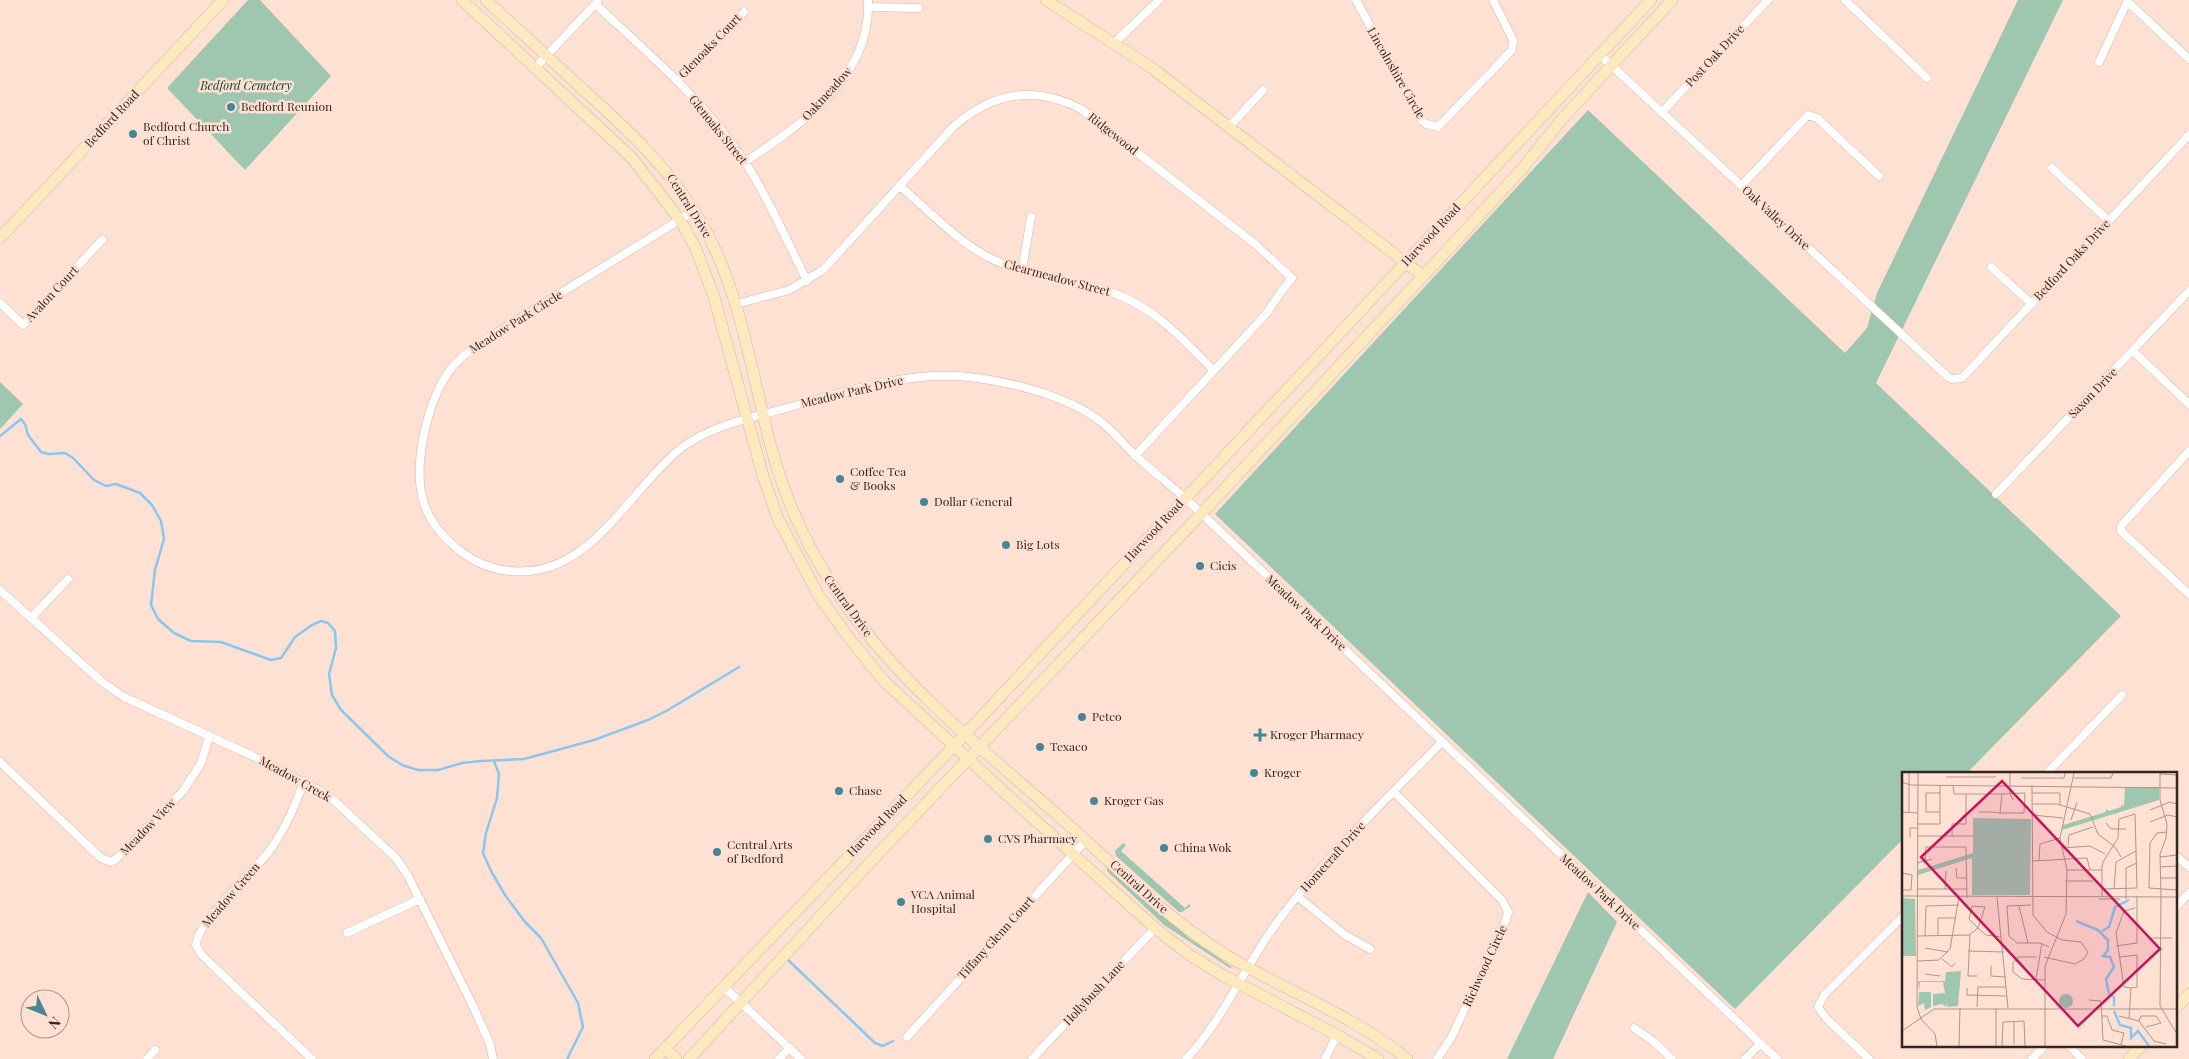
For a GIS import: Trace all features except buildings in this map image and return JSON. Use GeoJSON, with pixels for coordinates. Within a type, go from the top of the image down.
{"type":"FeatureCollection","features":[{"type":"Feature","properties":{"kind":"main road","name":"Bedford Road"},"geometry":{"type":"LineString","coordinates":[[0,238],[224,0]]}},
{"type":"Feature","properties":{"kind":"main road","name":"Central Drive"},"geometry":{"type":"LineString","coordinates":[[462,0],[632,158],[680,220],[696,249],[714,297],[763,476],[780,524],[819,596],[855,646],[884,681],[1155,928],[1191,956],[1237,983],[1338,1035],[1378,1059]]}},
{"type":"Feature","properties":{"kind":"main road","name":"Central Drive"},"geometry":{"type":"LineString","coordinates":[[486,0],[638,139],[672,178],[707,232],[736,304],[786,494],[830,583],[869,636],[913,686],[964,734],[1172,917],[1222,952],[1367,1031],[1407,1059]]}},
{"type":"Feature","properties":{"kind":"main road"},"geometry":{"type":"LineString","coordinates":[[1046,0],[1152,68],[1423,276]]}},
{"type":"Feature","properties":{"kind":"main road","name":"Harwood Road"},"geometry":{"type":"LineString","coordinates":[[655,1059],[954,746],[1652,0]]}},
{"type":"Feature","properties":{"kind":"main road","name":"Harwood Road"},"geometry":{"type":"LineString","coordinates":[[689,1059],[850,884],[1201,514],[1423,276],[1522,169],[1562,118],[1672,0]]}},
{"type":"Feature","properties":{"kind":"main road"},"geometry":{"type":"LineString","coordinates":[[780,524],[796,516]]}},
{"type":"Feature","properties":{"kind":"main road"},"geometry":{"type":"LineString","coordinates":[[1079,612],[1095,626]]}},
{"type":"Feature","properties":{"kind":"main road"},"geometry":{"type":"LineString","coordinates":[[855,646],[869,636]]}},
{"type":"Feature","properties":{"kind":"main road"},"geometry":{"type":"LineString","coordinates":[[834,871],[850,884]]}},
{"type":"Feature","properties":{"kind":"main road"},"geometry":{"type":"LineString","coordinates":[[2176,1008],[2189,994]]}},
{"type":"Feature","properties":{"kind":"main road"},"geometry":{"type":"LineString","coordinates":[[2129,1059],[2141,1046]]}},
{"type":"Feature","properties":{"kind":"main road"},"geometry":{"type":"LineString","coordinates":[[665,1048],[676,1059]]}},
{"type":"Feature","properties":{"kind":"street"},"geometry":{"type":"LineString","coordinates":[[1114,43],[1159,0]]}},
{"type":"Feature","properties":{"kind":"street","name":"Lincolnshire Circle"},"geometry":{"type":"LineString","coordinates":[[1356,0],[1421,120],[1426,124],[1438,127],[1512,50],[1513,40],[1493,0]]}},
{"type":"Feature","properties":{"kind":"street"},"geometry":{"type":"LineString","coordinates":[[1652,0],[1663,9]]}},
{"type":"Feature","properties":{"kind":"street","name":"Post Oak Drive"},"geometry":{"type":"LineString","coordinates":[[1662,112],[1768,0]]}},
{"type":"Feature","properties":{"kind":"street"},"geometry":{"type":"LineString","coordinates":[[1845,0],[1927,78]]}},
{"type":"Feature","properties":{"kind":"street"},"geometry":{"type":"LineString","coordinates":[[2099,62],[2128,0],[2189,59]]}},
{"type":"Feature","properties":{"kind":"street"},"geometry":{"type":"LineString","coordinates":[[535,68],[597,2]]}},
{"type":"Feature","properties":{"kind":"street","name":"Glenoaks Street"},"geometry":{"type":"LineString","coordinates":[[597,2],[701,106],[745,162],[759,185],[807,281]]}},
{"type":"Feature","properties":{"kind":"street"},"geometry":{"type":"LineString","coordinates":[[868,4],[918,8]]}},
{"type":"Feature","properties":{"kind":"street","name":"Oakmeadow"},"geometry":{"type":"LineString","coordinates":[[745,162],[791,132],[840,83],[852,67],[861,50],[867,28],[868,4]]}},
{"type":"Feature","properties":{"kind":"street","name":"Glenoaks Court"},"geometry":{"type":"LineString","coordinates":[[677,81],[744,12]]}},
{"type":"Feature","properties":{"kind":"street","name":"Oak Valley Drive"},"geometry":{"type":"LineString","coordinates":[[1600,55],[1952,380]]}},
{"type":"Feature","properties":{"kind":"street"},"geometry":{"type":"LineString","coordinates":[[1228,127],[1263,90]]}},
{"type":"Feature","properties":{"kind":"street","name":"Ridgewood"},"geometry":{"type":"LineString","coordinates":[[736,304],[789,290],[807,281],[832,261],[953,127],[970,112],[994,100],[1026,94],[1053,98],[1082,109],[1254,243],[1292,278],[1281,289],[1277,299],[1266,314],[1135,456]]}},
{"type":"Feature","properties":{"kind":"street"},"geometry":{"type":"LineString","coordinates":[[1741,186],[1808,115],[1817,118],[1879,176]]}},
{"type":"Feature","properties":{"kind":"street","name":"Bedford Oaks Drive"},"geometry":{"type":"LineString","coordinates":[[1952,380],[1962,378],[2189,135]]}},
{"type":"Feature","properties":{"kind":"street"},"geometry":{"type":"LineString","coordinates":[[2052,168],[2109,221]]}},
{"type":"Feature","properties":{"kind":"street","name":"Clearmeadow Street"},"geometry":{"type":"LineString","coordinates":[[900,186],[944,224],[980,252],[991,258],[1022,270],[1099,288],[1155,314],[1177,332],[1213,370]]}},
{"type":"Feature","properties":{"kind":"street","name":"Meadow Park Circle"},"geometry":{"type":"LineString","coordinates":[[694,211],[482,341],[458,360],[439,389],[426,431],[419,472],[424,502],[437,529],[448,542],[475,561],[494,568],[514,572],[549,567],[563,562],[590,544],[682,447],[707,433],[747,419]]}},
{"type":"Feature","properties":{"kind":"street"},"geometry":{"type":"LineString","coordinates":[[1022,270],[1031,217]]}},
{"type":"Feature","properties":{"kind":"street","name":"Avalon Court"},"geometry":{"type":"LineString","coordinates":[[0,302],[23,325],[102,240]]}},
{"type":"Feature","properties":{"kind":"street"},"geometry":{"type":"LineString","coordinates":[[1991,267],[2032,304]]}},
{"type":"Feature","properties":{"kind":"street","name":"Saxon Drive"},"geometry":{"type":"LineString","coordinates":[[1996,494],[2189,291]]}},
{"type":"Feature","properties":{"kind":"street"},"geometry":{"type":"LineString","coordinates":[[2133,352],[2189,404]]}},
{"type":"Feature","properties":{"kind":"street","name":"Meadow Park Drive"},"geometry":{"type":"LineString","coordinates":[[747,419],[884,383],[921,377],[965,377],[1018,386],[1059,399],[1105,425],[1135,456],[1185,498],[1776,1059]]}},
{"type":"Feature","properties":{"kind":"street"},"geometry":{"type":"LineString","coordinates":[[2189,452],[2121,526],[2121,531],[2189,594]]}},
{"type":"Feature","properties":{"kind":"street"},"geometry":{"type":"LineString","coordinates":[[31,618],[68,578]]}},
{"type":"Feature","properties":{"kind":"street","name":"Meadow Creek"},"geometry":{"type":"LineString","coordinates":[[0,590],[101,680],[124,697],[253,756],[328,795],[396,858],[420,899],[471,1002],[490,1044],[493,1059]]}},
{"type":"Feature","properties":{"kind":"street"},"geometry":{"type":"LineString","coordinates":[[2048,772],[2122,695]]}},
{"type":"Feature","properties":{"kind":"street","name":"Meadow View"},"geometry":{"type":"LineString","coordinates":[[0,762],[102,858],[111,862],[116,860],[183,791],[201,762],[209,737]]}},
{"type":"Feature","properties":{"kind":"street","name":"Homecraft Drive"},"geometry":{"type":"LineString","coordinates":[[1186,1059],[1213,1026],[1237,983],[1278,920],[1297,896],[1345,842],[1442,742]]}},
{"type":"Feature","properties":{"kind":"street","name":"Meadow Green"},"geometry":{"type":"LineString","coordinates":[[304,782],[293,812],[282,832],[268,853],[202,927],[196,945],[201,954],[213,966],[312,1059]]}},
{"type":"Feature","properties":{"kind":"street","name":"Richwood Circle"},"geometry":{"type":"LineString","coordinates":[[1394,792],[1502,900],[1508,912],[1451,1038],[1437,1059]]}},
{"type":"Feature","properties":{"kind":"street","name":"Tiffany Glenn Court"},"geometry":{"type":"LineString","coordinates":[[907,1037],[1086,840]]}},
{"type":"Feature","properties":{"kind":"street"},"geometry":{"type":"LineString","coordinates":[[2176,856],[2189,867]]}},
{"type":"Feature","properties":{"kind":"street"},"geometry":{"type":"LineString","coordinates":[[2176,907],[2189,893]]}},
{"type":"Feature","properties":{"kind":"street"},"geometry":{"type":"LineString","coordinates":[[1297,896],[1345,935],[1370,949]]}},
{"type":"Feature","properties":{"kind":"street"},"geometry":{"type":"LineString","coordinates":[[347,932],[420,899]]}},
{"type":"Feature","properties":{"kind":"street"},"geometry":{"type":"LineString","coordinates":[[1868,1059],[1826,1018],[1818,1007],[1824,995],[1902,917]]}},
{"type":"Feature","properties":{"kind":"street","name":"Hollybush Lane"},"geometry":{"type":"LineString","coordinates":[[1032,1059],[1155,928]]}},
{"type":"Feature","properties":{"kind":"street"},"geometry":{"type":"LineString","coordinates":[[723,986],[801,1059]]}},
{"type":"Feature","properties":{"kind":"street"},"geometry":{"type":"LineString","coordinates":[[1634,1028],[1654,1041],[1672,1059]]}},
{"type":"Feature","properties":{"kind":"street"},"geometry":{"type":"LineString","coordinates":[[1324,1059],[1338,1035]]}},
{"type":"Feature","properties":{"kind":"street"},"geometry":{"type":"LineString","coordinates":[[1744,1059],[1760,1044]]}},
{"type":"Feature","properties":{"kind":"street"},"geometry":{"type":"LineString","coordinates":[[2032,1059],[2044,1046]]}},
{"type":"Feature","properties":{"kind":"street"},"geometry":{"type":"LineString","coordinates":[[2069,1046],[2082,1059]]}},
{"type":"Feature","properties":{"kind":"street"},"geometry":{"type":"LineString","coordinates":[[779,1059],[789,1048]]}},
{"type":"Feature","properties":{"kind":"street"},"geometry":{"type":"LineString","coordinates":[[147,1059],[155,1050]]}},
{"type":"Feature","properties":{"kind":"green space","name":"Bedford Cemetery"},"geometry":{"type":"Polygon","coordinates":[[[248,0],[260,0],[331,76],[245,170],[167,88],[248,0]]]}},
{"type":"Feature","properties":{"kind":"green space"},"geometry":{"type":"Polygon","coordinates":[[[2018,0],[2063,0],[1876,383],[2121,616],[1968,772],[1902,772],[1902,840],[1735,1009],[1215,514],[1588,110],[1845,353],[1867,328],[1877,293],[2018,0]]]}},
{"type":"Feature","properties":{"kind":"green space"},"geometry":{"type":"Polygon","coordinates":[[[0,382],[23,404],[0,429],[0,382]]]}},
{"type":"Feature","properties":{"kind":"green space"},"geometry":{"type":"Polygon","coordinates":[[[1123,843],[1126,845],[1121,851],[1185,908],[1189,904],[1191,906],[1179,912],[1116,856],[1115,851],[1123,843]]]}},
{"type":"Feature","properties":{"kind":"green space"},"geometry":{"type":"Polygon","coordinates":[[[1109,867],[1189,938],[1232,967],[1230,968],[1164,925],[1107,871],[1109,867]]]}},
{"type":"Feature","properties":{"kind":"green space"},"geometry":{"type":"Polygon","coordinates":[[[1588,892],[1617,922],[1553,1059],[1507,1059],[1588,892]]]}},
{"type":"Feature","properties":{"kind":"waterway"},"geometry":{"type":"LineString","coordinates":[[0,436],[21,419],[25,424],[28,435],[41,452],[48,454],[65,453],[73,458],[94,480],[106,486],[116,484],[140,493],[152,505],[161,521],[164,539],[155,570],[151,605],[158,619],[174,633],[191,641],[221,642],[271,660],[281,658],[295,637],[312,625],[321,621],[328,623],[335,631],[336,648],[329,674],[332,695],[341,710],[388,756],[402,765],[418,770],[438,770],[462,763],[524,759],[594,740],[648,720],[668,710],[739,667]]}},
{"type":"Feature","properties":{"kind":"waterway"},"geometry":{"type":"LineString","coordinates":[[494,761],[499,774],[497,798],[486,833],[483,853],[505,895],[525,922],[541,938],[578,1003],[583,1027],[567,1059]]}},
{"type":"Feature","properties":{"kind":"waterway"},"geometry":{"type":"LineString","coordinates":[[786,958],[875,1043],[883,1046],[893,1041]]}},
{"type":"Feature","properties":{"kind":"place","name":"Bedford Reunion"},"geometry":{"type":"Point","coordinates":[231,107]}},
{"type":"Feature","properties":{"kind":"place","name":"Bedford Church of Christ"},"geometry":{"type":"Point","coordinates":[133,134]}},
{"type":"Feature","properties":{"kind":"place","name":"Coffee Tea & Books"},"geometry":{"type":"Point","coordinates":[840,479]}},
{"type":"Feature","properties":{"kind":"place","name":"Dollar General"},"geometry":{"type":"Point","coordinates":[924,502]}},
{"type":"Feature","properties":{"kind":"place","name":"Big Lots"},"geometry":{"type":"Point","coordinates":[1006,545]}},
{"type":"Feature","properties":{"kind":"place","name":"Cicis"},"geometry":{"type":"Point","coordinates":[1200,566]}},
{"type":"Feature","properties":{"kind":"place","name":"Petco"},"geometry":{"type":"Point","coordinates":[1082,717]}},
{"type":"Feature","properties":{"kind":"place","name":"Kroger Pharmacy"},"geometry":{"type":"Point","coordinates":[1260,735]}},
{"type":"Feature","properties":{"kind":"place","name":"Texaco"},"geometry":{"type":"Point","coordinates":[1040,747]}},
{"type":"Feature","properties":{"kind":"place","name":"Kroger"},"geometry":{"type":"Point","coordinates":[1254,773]}},
{"type":"Feature","properties":{"kind":"place","name":"Chase"},"geometry":{"type":"Point","coordinates":[839,791]}},
{"type":"Feature","properties":{"kind":"place","name":"Kroger Gas"},"geometry":{"type":"Point","coordinates":[1094,801]}},
{"type":"Feature","properties":{"kind":"place","name":"CVS Pharmacy"},"geometry":{"type":"Point","coordinates":[988,839]}},
{"type":"Feature","properties":{"kind":"place","name":"China Wok"},"geometry":{"type":"Point","coordinates":[1164,848]}},
{"type":"Feature","properties":{"kind":"place","name":"Central Arts of Bedford"},"geometry":{"type":"Point","coordinates":[717,852]}},
{"type":"Feature","properties":{"kind":"place","name":"VCA Animal Hospital"},"geometry":{"type":"Point","coordinates":[901,902]}}]}
